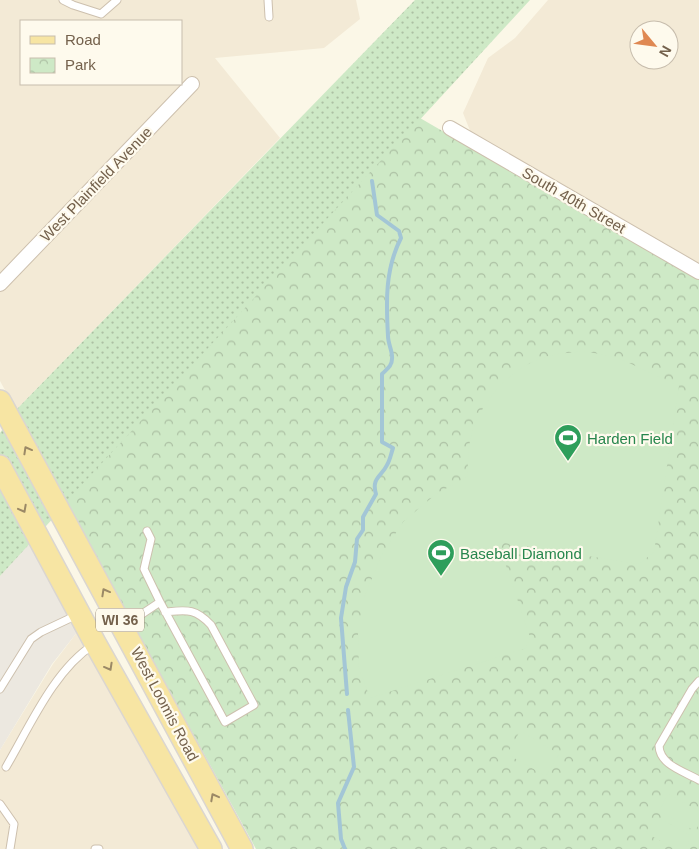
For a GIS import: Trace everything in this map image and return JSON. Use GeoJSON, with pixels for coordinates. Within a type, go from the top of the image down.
{"type":"FeatureCollection","features":[{"type":"Feature","properties":{"kind":"main road","name":"West Loomis Road"},"geometry":{"type":"LineString","coordinates":[[0,401],[124,627],[242,849]]}},
{"type":"Feature","properties":{"kind":"main road","name":"West Loomis Road"},"geometry":{"type":"LineString","coordinates":[[0,466],[79,614],[211,849]]}},
{"type":"Feature","properties":{"kind":"main road"},"geometry":{"type":"LineString","coordinates":[[95,643],[124,627]]}},
{"type":"Feature","properties":{"kind":"street","name":"West Plainfield Avenue"},"geometry":{"type":"LineString","coordinates":[[0,284],[192,84]]}},
{"type":"Feature","properties":{"kind":"street","name":"South 40th Street"},"geometry":{"type":"LineString","coordinates":[[450,128],[699,272]]}},
{"type":"Feature","properties":{"kind":"lane"},"geometry":{"type":"LineString","coordinates":[[63,0],[73,6],[102,14],[117,0]]}},
{"type":"Feature","properties":{"kind":"lane"},"geometry":{"type":"LineString","coordinates":[[268,0],[269,17]]}},
{"type":"Feature","properties":{"kind":"lane"},"geometry":{"type":"LineString","coordinates":[[147,531],[151,539],[144,569],[160,602],[226,722],[254,705],[211,625],[201,614],[188,610],[166,612]]}},
{"type":"Feature","properties":{"kind":"lane"},"geometry":{"type":"LineString","coordinates":[[124,627],[160,602]]}},
{"type":"Feature","properties":{"kind":"lane"},"geometry":{"type":"LineString","coordinates":[[0,689],[31,639],[41,632],[79,614]]}},
{"type":"Feature","properties":{"kind":"lane"},"geometry":{"type":"LineString","coordinates":[[6,767],[43,702],[82,652],[95,643]]}},
{"type":"Feature","properties":{"kind":"lane"},"geometry":{"type":"LineString","coordinates":[[699,681],[692,689],[659,746],[659,755],[664,761],[699,780]]}},
{"type":"Feature","properties":{"kind":"lane"},"geometry":{"type":"LineString","coordinates":[[0,804],[14,824],[10,849]]}},
{"type":"Feature","properties":{"kind":"shaded area"},"geometry":{"type":"Polygon","coordinates":[[[0,0],[356,0],[360,19],[324,48],[215,58],[280,138],[16,410],[0,381],[0,0]]]}},
{"type":"Feature","properties":{"kind":"shaded area"},"geometry":{"type":"Polygon","coordinates":[[[548,0],[699,0],[699,263],[471,133],[463,113],[488,58],[515,38],[548,0]]]}},
{"type":"Feature","properties":{"kind":"shaded area"},"geometry":{"type":"Polygon","coordinates":[[[30,542],[78,631],[52,664],[0,750],[0,576],[30,542]]]}},
{"type":"Feature","properties":{"kind":"shaded area"},"geometry":{"type":"Polygon","coordinates":[[[78,631],[198,849],[0,849],[0,750],[53,664],[78,631]]]}},
{"type":"Feature","properties":{"kind":"green space"},"geometry":{"type":"Polygon","coordinates":[[[415,0],[530,0],[0,576],[0,433],[16,410],[415,0]]]}},
{"type":"Feature","properties":{"kind":"green space"},"geometry":{"type":"Polygon","coordinates":[[[420,118],[699,280],[699,849],[256,849],[66,502],[420,118]]]}},
{"type":"Feature","properties":{"kind":"green space"},"geometry":{"type":"Polygon","coordinates":[[[583,351],[616,357],[679,386],[654,552],[639,564],[498,542],[530,637],[526,648],[370,698],[359,668],[358,634],[364,598],[381,556],[403,522],[436,494],[467,477],[472,432],[486,404],[506,380],[518,370],[545,357],[583,351]]]}},
{"type":"Feature","properties":{"kind":"green space"},"geometry":{"type":"Polygon","coordinates":[[[520,731],[559,754],[546,776],[507,754],[520,731]]]}},
{"type":"Feature","properties":{"kind":"green space"},"geometry":{"type":"Polygon","coordinates":[[[668,794],[699,811],[699,824],[695,831],[659,811],[668,794]]]}},
{"type":"Feature","properties":{"kind":"green space"},"geometry":{"type":"Polygon","coordinates":[[[656,816],[692,836],[685,849],[676,849],[646,833],[656,816]]]}},
{"type":"Feature","properties":{"kind":"waterway"},"geometry":{"type":"LineString","coordinates":[[347,694],[341,618],[346,587],[355,562],[357,539],[363,530],[363,517],[376,494],[376,481],[385,469],[393,448],[382,442],[382,374],[392,361],[388,336],[388,286],[392,262],[401,238],[399,231],[377,215],[372,181]]}},
{"type":"Feature","properties":{"kind":"waterway"},"geometry":{"type":"LineString","coordinates":[[345,849],[341,839],[338,803],[354,767],[348,710]]}},
{"type":"Feature","properties":{"kind":"place","name":"Harden Field"},"geometry":{"type":"Point","coordinates":[568,462]}},
{"type":"Feature","properties":{"kind":"place","name":"Baseball Diamond"},"geometry":{"type":"Point","coordinates":[441,577]}}]}
